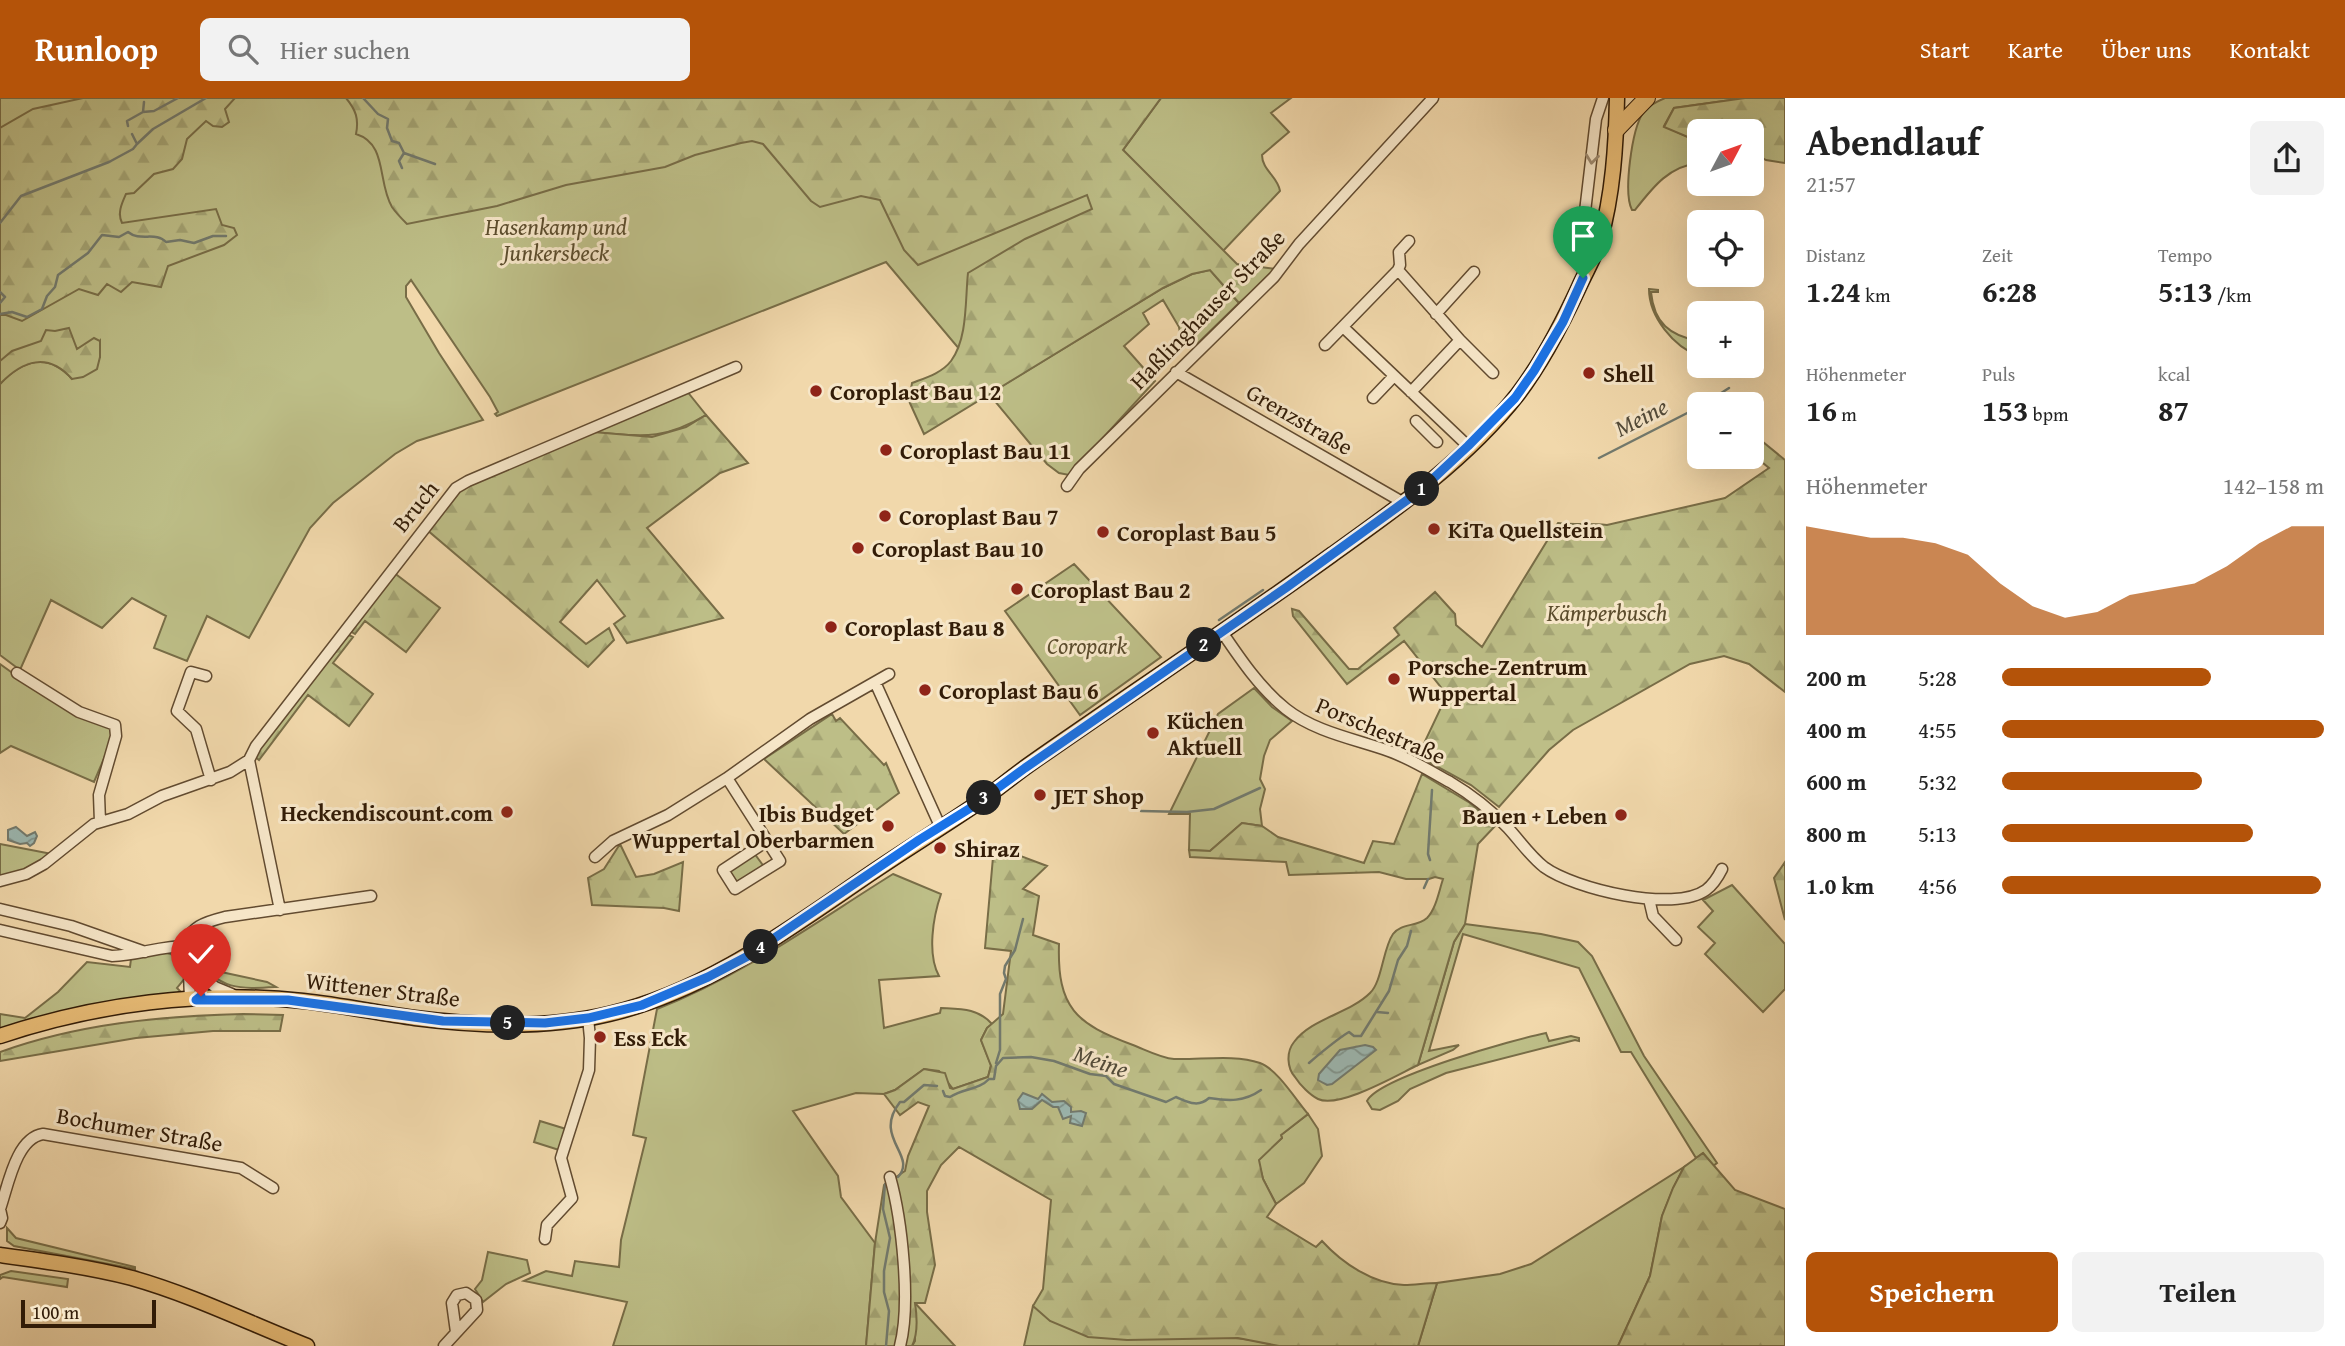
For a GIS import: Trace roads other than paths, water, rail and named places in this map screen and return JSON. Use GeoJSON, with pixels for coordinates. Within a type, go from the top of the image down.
{"type":"FeatureCollection","features":[{"type":"Feature","properties":{"kind":"highway"},"geometry":{"type":"LineString","coordinates":[[1616,130],[1647,98]]}},
{"type":"Feature","properties":{"kind":"main road","name":"Wittener Straße"},"geometry":{"type":"LineString","coordinates":[[0,1036],[93,1012],[139,1005],[244,998],[304,1001],[443,1021],[545,1023],[588,1018],[642,1005],[708,977],[748,956],[972,807],[1222,632],[1404,503],[1468,446],[1520,391],[1534,371],[1570,306],[1597,249],[1616,130],[1617,98]]}},
{"type":"Feature","properties":{"kind":"main road"},"geometry":{"type":"LineString","coordinates":[[0,1255],[134,1279],[218,1309],[307,1346]]}},
{"type":"Feature","properties":{"kind":"street","name":"Haßlinghauser Straße"},"geometry":{"type":"LineString","coordinates":[[1067,486],[1079,469],[1274,277],[1307,235],[1433,98]]}},
{"type":"Feature","properties":{"kind":"street"},"geometry":{"type":"LineString","coordinates":[[1602,230],[1584,220],[1596,119],[1603,98]]}},
{"type":"Feature","properties":{"kind":"street"},"geometry":{"type":"LineString","coordinates":[[1325,345],[1398,270],[1401,265],[1399,252],[1409,241]]}},
{"type":"Feature","properties":{"kind":"street"},"geometry":{"type":"LineString","coordinates":[[1398,270],[1493,373]]}},
{"type":"Feature","properties":{"kind":"street"},"geometry":{"type":"LineString","coordinates":[[1436,314],[1475,272]]}},
{"type":"Feature","properties":{"kind":"street"},"geometry":{"type":"LineString","coordinates":[[1343,327],[1468,446]]}},
{"type":"Feature","properties":{"kind":"street"},"geometry":{"type":"LineString","coordinates":[[1411,392],[1460,340]]}},
{"type":"Feature","properties":{"kind":"street","name":"Bruch"},"geometry":{"type":"LineString","coordinates":[[0,881],[26,874],[44,864],[87,829],[100,822],[128,814],[162,796],[211,780],[249,760],[264,735],[456,488],[736,367]]}},
{"type":"Feature","properties":{"kind":"street","name":"Grenzstraße"},"geometry":{"type":"LineString","coordinates":[[1176,372],[1404,503]]}},
{"type":"Feature","properties":{"kind":"street"},"geometry":{"type":"LineString","coordinates":[[1373,398],[1394,376]]}},
{"type":"Feature","properties":{"kind":"street"},"geometry":{"type":"LineString","coordinates":[[1435,415],[1419,425],[1437,442]]}},
{"type":"Feature","properties":{"kind":"street","name":"Porschestraße"},"geometry":{"type":"LineString","coordinates":[[1222,632],[1255,679],[1288,711],[1320,728],[1411,760],[1469,794],[1508,828],[1542,865],[1557,875],[1580,884],[1649,900],[1675,900],[1698,894],[1716,881],[1723,869]]}},
{"type":"Feature","properties":{"kind":"street"},"geometry":{"type":"LineString","coordinates":[[206,676],[191,672],[177,711],[196,729],[211,780]]}},
{"type":"Feature","properties":{"kind":"street"},"geometry":{"type":"LineString","coordinates":[[17,673],[79,712],[115,725],[117,736],[99,795],[100,822]]}},
{"type":"Feature","properties":{"kind":"street"},"geometry":{"type":"LineString","coordinates":[[595,857],[613,841],[667,815],[726,778],[810,719],[889,674]]}},
{"type":"Feature","properties":{"kind":"street"},"geometry":{"type":"LineString","coordinates":[[875,682],[940,826]]}},
{"type":"Feature","properties":{"kind":"street"},"geometry":{"type":"LineString","coordinates":[[249,760],[280,910]]}},
{"type":"Feature","properties":{"kind":"street"},"geometry":{"type":"LineString","coordinates":[[726,778],[767,841],[780,861],[736,889],[723,870],[767,841]]}},
{"type":"Feature","properties":{"kind":"street"},"geometry":{"type":"LineString","coordinates":[[180,946],[194,928],[204,922],[371,897]]}},
{"type":"Feature","properties":{"kind":"street"},"geometry":{"type":"LineString","coordinates":[[1649,900],[1653,916],[1676,940]]}},
{"type":"Feature","properties":{"kind":"street"},"geometry":{"type":"LineString","coordinates":[[0,909],[71,926],[145,952]]}},
{"type":"Feature","properties":{"kind":"street"},"geometry":{"type":"LineString","coordinates":[[0,930],[97,954],[123,956],[173,945],[180,946]]}},
{"type":"Feature","properties":{"kind":"street"},"geometry":{"type":"LineString","coordinates":[[180,946],[189,971],[193,1000],[201,996],[204,990],[201,975]]}},
{"type":"Feature","properties":{"kind":"street","name":"Wittener Straße"},"geometry":{"type":"LineString","coordinates":[[180,946],[190,949],[201,975],[222,992],[244,998]]}},
{"type":"Feature","properties":{"kind":"street"},"geometry":{"type":"LineString","coordinates":[[545,1239],[547,1225],[572,1198],[561,1158],[589,1070],[588,1018]]}},
{"type":"Feature","properties":{"kind":"street","name":"Bochumer Straße"},"geometry":{"type":"LineString","coordinates":[[0,1223],[0,1209],[22,1147],[35,1135],[43,1134],[241,1168],[274,1188]]}},
{"type":"Feature","properties":{"kind":"street"},"geometry":{"type":"LineString","coordinates":[[890,1177],[897,1211],[906,1307],[900,1346]]}},
{"type":"Feature","properties":{"kind":"street"},"geometry":{"type":"LineString","coordinates":[[443,1346],[456,1332]]}},
{"type":"Feature","properties":{"kind":"water"},"geometry":{"type":"Polygon","coordinates":[[[16,827],[27,836],[35,832],[37,836],[34,843],[30,846],[27,843],[8,840],[8,830],[16,827]]]}},
{"type":"Feature","properties":{"kind":"water"},"geometry":{"type":"Polygon","coordinates":[[[1365,1045],[1376,1050],[1332,1084],[1327,1085],[1318,1080],[1319,1074],[1340,1050],[1365,1045]]]}},
{"type":"Feature","properties":{"kind":"water"},"geometry":{"type":"Polygon","coordinates":[[[1023,1093],[1038,1099],[1042,1094],[1052,1102],[1064,1101],[1071,1107],[1071,1112],[1086,1113],[1082,1126],[1070,1123],[1071,1116],[1063,1119],[1058,1107],[1042,1100],[1032,1109],[1020,1109],[1018,1100],[1023,1093]]]}},
{"type":"Feature","properties":{"kind":"waterway"},"geometry":{"type":"LineString","coordinates":[[143,112],[154,111],[178,98]]}},
{"type":"Feature","properties":{"kind":"waterway"},"geometry":{"type":"LineString","coordinates":[[137,144],[153,129],[206,98]]}},
{"type":"Feature","properties":{"kind":"waterway"},"geometry":{"type":"LineString","coordinates":[[363,98],[378,114],[388,119],[387,128],[392,141],[399,143],[404,153],[435,164]]}},
{"type":"Feature","properties":{"kind":"waterway"},"geometry":{"type":"LineString","coordinates":[[128,126],[127,121],[143,112],[144,102]]}},
{"type":"Feature","properties":{"kind":"waterway"},"geometry":{"type":"LineString","coordinates":[[0,223],[21,196],[109,162],[133,149],[137,144],[132,134]]}},
{"type":"Feature","properties":{"kind":"waterway"},"geometry":{"type":"LineString","coordinates":[[402,168],[399,161],[404,153]]}},
{"type":"Feature","properties":{"kind":"waterway"},"geometry":{"type":"LineString","coordinates":[[0,314],[12,312],[27,317],[42,309],[47,296],[55,287],[58,275],[88,253],[102,235],[119,237],[128,232],[138,236],[158,237],[166,242],[180,240],[194,243],[213,236],[226,236]]}},
{"type":"Feature","properties":{"kind":"waterway"},"geometry":{"type":"LineString","coordinates":[[0,292],[5,297],[0,303]]}},
{"type":"Feature","properties":{"kind":"waterway","name":"Meine"},"geometry":{"type":"LineString","coordinates":[[1723,392],[1729,388]]}},
{"type":"Feature","properties":{"kind":"waterway","name":"Meine"},"geometry":{"type":"LineString","coordinates":[[1599,458],[1687,413]]}},
{"type":"Feature","properties":{"kind":"waterway"},"geometry":{"type":"LineString","coordinates":[[1219,620],[1263,590]]}},
{"type":"Feature","properties":{"kind":"waterway"},"geometry":{"type":"LineString","coordinates":[[1141,811],[1187,812],[1214,809],[1260,788]]}},
{"type":"Feature","properties":{"kind":"waterway","name":"Meine"},"geometry":{"type":"LineString","coordinates":[[1430,860],[1428,854],[1432,790]]}},
{"type":"Feature","properties":{"kind":"waterway","name":"Meine"},"geometry":{"type":"LineString","coordinates":[[1424,888],[1428,879]]}},
{"type":"Feature","properties":{"kind":"waterway"},"geometry":{"type":"LineString","coordinates":[[996,1063],[1000,1050],[1000,994],[1006,979],[1005,966],[1015,950],[1023,919]]}},
{"type":"Feature","properties":{"kind":"waterway","name":"Meine"},"geometry":{"type":"LineString","coordinates":[[1309,1063],[1349,1032],[1354,1036],[1361,1036],[1389,991],[1398,960],[1407,946],[1411,931]]}},
{"type":"Feature","properties":{"kind":"waterway"},"geometry":{"type":"LineString","coordinates":[[1377,1012],[1388,1013]]}},
{"type":"Feature","properties":{"kind":"waterway","name":"Meine"},"geometry":{"type":"LineString","coordinates":[[943,1091],[945,1096],[950,1097],[994,1079],[996,1066],[1003,1058],[1031,1057],[1106,1076],[1114,1084],[1166,1102],[1176,1097],[1197,1103],[1209,1098],[1236,1100],[1261,1090]]}},
{"type":"Feature","properties":{"kind":"waterway","name":"Meine"},"geometry":{"type":"LineString","coordinates":[[898,1177],[903,1169],[903,1161],[892,1136],[893,1115],[900,1102],[904,1102],[924,1085],[937,1086]]}},
{"type":"Feature","properties":{"kind":"waterway","name":"Meine"},"geometry":{"type":"LineString","coordinates":[[886,1346],[889,1311],[884,1292],[884,1271],[890,1238],[883,1209],[885,1184],[888,1182]]}},
{"type":"Feature","properties":{"kind":"place","name":"Shell"},"geometry":{"type":"Point","coordinates":[1589,373]}},
{"type":"Feature","properties":{"kind":"place","name":"Coroplast Bau 12"},"geometry":{"type":"Point","coordinates":[816,391]}},
{"type":"Feature","properties":{"kind":"place","name":"Coroplast Bau 11"},"geometry":{"type":"Point","coordinates":[886,450]}},
{"type":"Feature","properties":{"kind":"place","name":"Coroplast Bau 7"},"geometry":{"type":"Point","coordinates":[885,516]}},
{"type":"Feature","properties":{"kind":"place","name":"KiTa Quellstein"},"geometry":{"type":"Point","coordinates":[1434,529]}},
{"type":"Feature","properties":{"kind":"place","name":"Coroplast Bau 5"},"geometry":{"type":"Point","coordinates":[1103,532]}},
{"type":"Feature","properties":{"kind":"place","name":"Coroplast Bau 10"},"geometry":{"type":"Point","coordinates":[858,548]}},
{"type":"Feature","properties":{"kind":"place","name":"Coroplast Bau 2"},"geometry":{"type":"Point","coordinates":[1017,589]}},
{"type":"Feature","properties":{"kind":"place","name":"Coroplast Bau 8"},"geometry":{"type":"Point","coordinates":[831,627]}},
{"type":"Feature","properties":{"kind":"place","name":"Porsche-Zentrum Wuppertal"},"geometry":{"type":"Point","coordinates":[1394,679]}},
{"type":"Feature","properties":{"kind":"place","name":"Coroplast Bau 6"},"geometry":{"type":"Point","coordinates":[925,690]}},
{"type":"Feature","properties":{"kind":"place","name":"Küchen Aktuell"},"geometry":{"type":"Point","coordinates":[1153,733]}},
{"type":"Feature","properties":{"kind":"place","name":"JET Shop"},"geometry":{"type":"Point","coordinates":[1040,795]}},
{"type":"Feature","properties":{"kind":"place","name":"Heckendiscount.com"},"geometry":{"type":"Point","coordinates":[507,812]}},
{"type":"Feature","properties":{"kind":"place","name":"Bauen + Leben"},"geometry":{"type":"Point","coordinates":[1621,815]}},
{"type":"Feature","properties":{"kind":"place","name":"Ibis Budget Wuppertal Oberbarmen"},"geometry":{"type":"Point","coordinates":[888,826]}},
{"type":"Feature","properties":{"kind":"place","name":"Shiraz"},"geometry":{"type":"Point","coordinates":[940,848]}},
{"type":"Feature","properties":{"kind":"place","name":"Ess Eck"},"geometry":{"type":"Point","coordinates":[600,1037]}},
{"type":"Feature","properties":{"kind":"park label","name":"Hasenkamp und Junkersbeck"},"geometry":{"type":"Point","coordinates":[556,239]}},
{"type":"Feature","properties":{"kind":"park label","name":"Kämperbusch"},"geometry":{"type":"Point","coordinates":[1607,612]}},
{"type":"Feature","properties":{"kind":"park label","name":"Coropark"},"geometry":{"type":"Point","coordinates":[1087,645]}}]}
